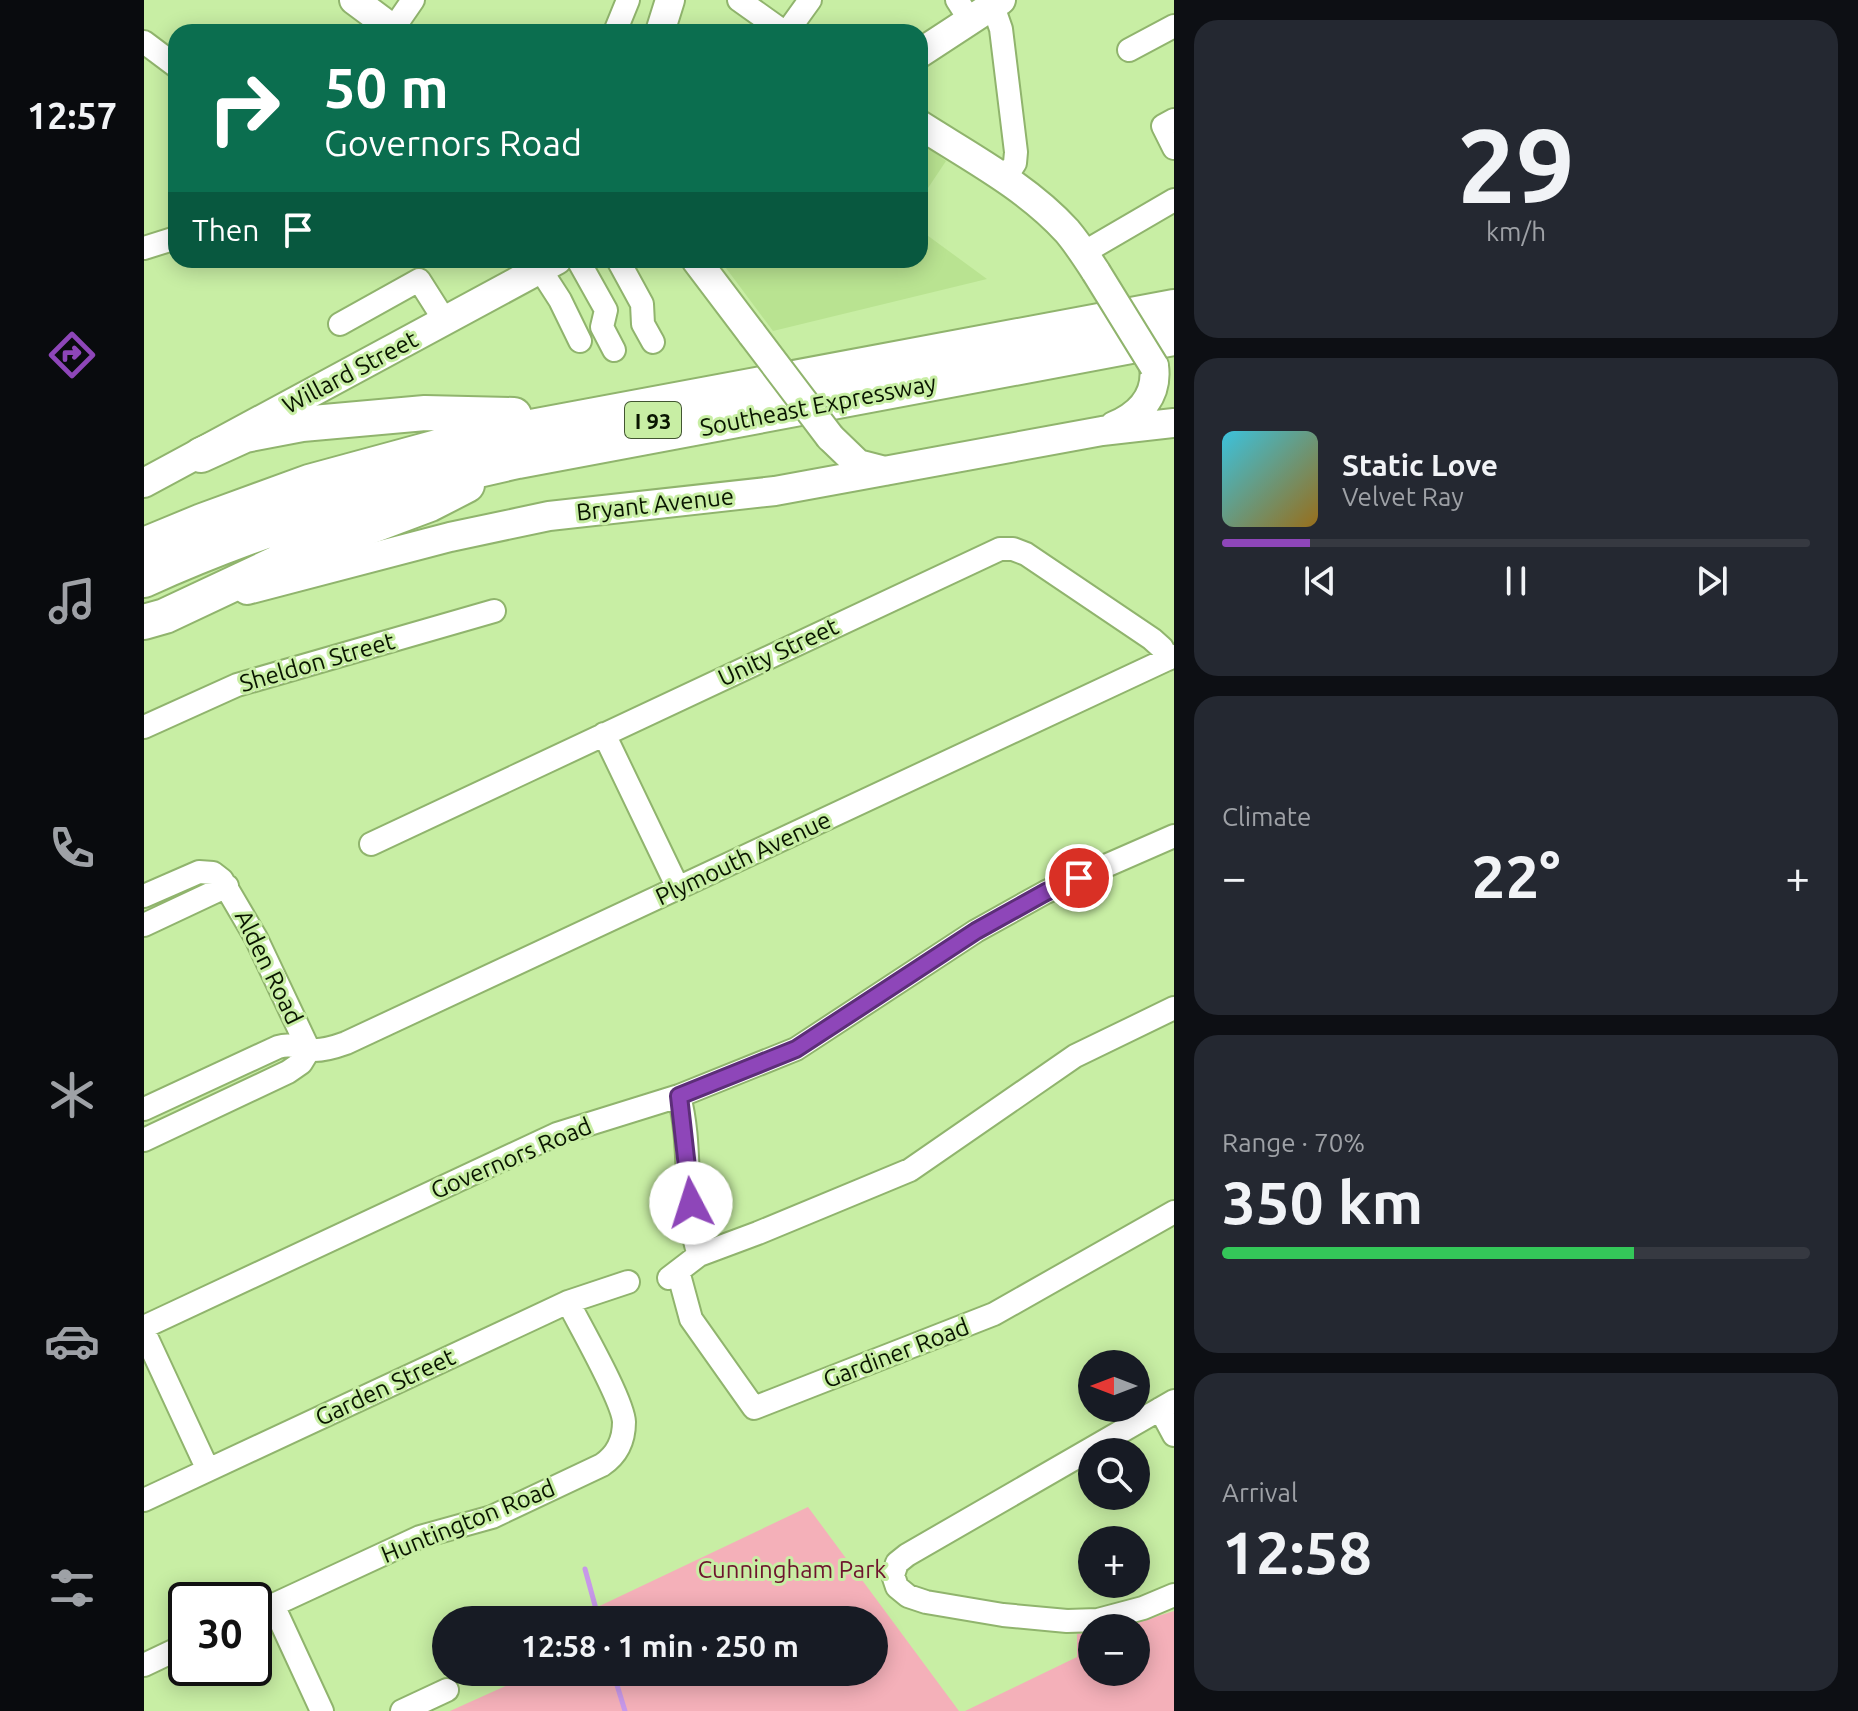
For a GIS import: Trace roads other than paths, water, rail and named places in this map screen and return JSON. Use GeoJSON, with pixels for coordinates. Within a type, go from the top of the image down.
{"type":"FeatureCollection","features":[{"type":"Feature","properties":{"kind":"highway","name":"Southeast Expressway"},"geometry":{"type":"LineString","coordinates":[[144,531],[329,462],[438,432],[1174,293]]}},
{"type":"Feature","properties":{"kind":"highway","name":"I 93"},"geometry":{"type":"LineString","coordinates":[[144,545],[309,482],[467,439],[1174,307]]}},
{"type":"Feature","properties":{"kind":"highway","name":"I 93"},"geometry":{"type":"LineString","coordinates":[[144,564],[283,509],[443,462],[582,433],[1174,323]]}},
{"type":"Feature","properties":{"kind":"highway","name":"Southeast Expressway"},"geometry":{"type":"LineString","coordinates":[[144,580],[313,514],[420,483],[506,464],[1174,338]]}},
{"type":"Feature","properties":{"kind":"highway"},"geometry":{"type":"LineString","coordinates":[[201,455],[245,435],[302,424],[425,413],[518,415]]}},
{"type":"Feature","properties":{"kind":"highway"},"geometry":{"type":"LineString","coordinates":[[151,621],[299,553],[430,504],[506,464]]}},
{"type":"Feature","properties":{"kind":"main road"},"geometry":{"type":"LineString","coordinates":[[354,0],[385,24]]}},
{"type":"Feature","properties":{"kind":"main road"},"geometry":{"type":"LineString","coordinates":[[662,24],[670,0]]}},
{"type":"Feature","properties":{"kind":"main road"},"geometry":{"type":"LineString","coordinates":[[928,47],[980,6]]}},
{"type":"Feature","properties":{"kind":"main road"},"geometry":{"type":"LineString","coordinates":[[928,130],[1004,180],[1067,232],[1090,262],[1154,366],[1174,387]]}},
{"type":"Feature","properties":{"kind":"main road","name":"Willard Street"},"geometry":{"type":"LineString","coordinates":[[144,483],[201,455],[264,417],[542,268]]}},
{"type":"Feature","properties":{"kind":"main road"},"geometry":{"type":"LineString","coordinates":[[702,268],[830,437],[858,464],[889,471]]}},
{"type":"Feature","properties":{"kind":"main road"},"geometry":{"type":"LineString","coordinates":[[1102,431],[1125,421],[1141,409],[1154,387],[1154,366]]}},
{"type":"Feature","properties":{"kind":"main road","name":"Bryant Avenue"},"geometry":{"type":"LineString","coordinates":[[151,621],[302,574],[521,521],[606,508],[775,491],[1102,431],[1174,423]]}},
{"type":"Feature","properties":{"kind":"street"},"geometry":{"type":"LineString","coordinates":[[398,24],[413,0]]}},
{"type":"Feature","properties":{"kind":"street"},"geometry":{"type":"LineString","coordinates":[[618,24],[628,0]]}},
{"type":"Feature","properties":{"kind":"street"},"geometry":{"type":"LineString","coordinates":[[739,0],[774,24]]}},
{"type":"Feature","properties":{"kind":"street"},"geometry":{"type":"LineString","coordinates":[[791,24],[810,0]]}},
{"type":"Feature","properties":{"kind":"street"},"geometry":{"type":"LineString","coordinates":[[980,6],[1001,29],[1016,152],[1015,163],[1004,180]]}},
{"type":"Feature","properties":{"kind":"street"},"geometry":{"type":"LineString","coordinates":[[1129,50],[1174,26]]}},
{"type":"Feature","properties":{"kind":"street"},"geometry":{"type":"LineString","coordinates":[[144,42],[168,60]]}},
{"type":"Feature","properties":{"kind":"street"},"geometry":{"type":"LineString","coordinates":[[1174,120],[1163,126],[1174,148]]}},
{"type":"Feature","properties":{"kind":"street"},"geometry":{"type":"LineString","coordinates":[[1090,262],[1174,200]]}},
{"type":"Feature","properties":{"kind":"street"},"geometry":{"type":"LineString","coordinates":[[144,248],[168,240]]}},
{"type":"Feature","properties":{"kind":"street"},"geometry":{"type":"LineString","coordinates":[[549,268],[580,341]]}},
{"type":"Feature","properties":{"kind":"street"},"geometry":{"type":"LineString","coordinates":[[582,268],[606,310],[602,327],[614,350]]}},
{"type":"Feature","properties":{"kind":"street"},"geometry":{"type":"LineString","coordinates":[[622,268],[642,304],[643,324],[653,342]]}},
{"type":"Feature","properties":{"kind":"street"},"geometry":{"type":"LineString","coordinates":[[340,324],[419,280],[445,321]]}},
{"type":"Feature","properties":{"kind":"street","name":"Unity Street"},"geometry":{"type":"LineString","coordinates":[[371,844],[1000,549],[1013,549],[1026,554],[1152,639],[1171,658]]}},
{"type":"Feature","properties":{"kind":"street","name":"Sheldon Street"},"geometry":{"type":"LineString","coordinates":[[144,727],[237,685],[494,611]]}},
{"type":"Feature","properties":{"kind":"street","name":"Plymouth Avenue"},"geometry":{"type":"LineString","coordinates":[[144,1109],[278,1047],[293,1044],[309,1050],[328,1049],[346,1043],[1171,658]]}},
{"type":"Feature","properties":{"kind":"street"},"geometry":{"type":"LineString","coordinates":[[604,734],[678,888]]}},
{"type":"Feature","properties":{"kind":"street","name":"Governors Road"},"geometry":{"type":"LineString","coordinates":[[144,1329],[557,1134],[679,1096],[796,1049],[976,931],[1046,892],[1174,836]]}},
{"type":"Feature","properties":{"kind":"street"},"geometry":{"type":"LineString","coordinates":[[144,896],[199,872],[213,873],[227,886],[144,925]]}},
{"type":"Feature","properties":{"kind":"street","name":"Alden Road"},"geometry":{"type":"LineString","coordinates":[[227,886],[256,938],[309,1050]]}},
{"type":"Feature","properties":{"kind":"street","name":"Gardiner Road"},"geometry":{"type":"LineString","coordinates":[[1174,1008],[1075,1056],[910,1170],[773,1228],[699,1255],[673,1274],[691,1319],[754,1408],[994,1314],[1174,1212]]}},
{"type":"Feature","properties":{"kind":"street"},"geometry":{"type":"LineString","coordinates":[[144,1140],[288,1072],[301,1063],[309,1050]]}},
{"type":"Feature","properties":{"kind":"street"},"geometry":{"type":"LineString","coordinates":[[679,1096],[692,1226],[699,1255]]}},
{"type":"Feature","properties":{"kind":"street","name":"Garden Street"},"geometry":{"type":"LineString","coordinates":[[144,1500],[568,1302],[628,1282]]}},
{"type":"Feature","properties":{"kind":"street","name":"Huntington Road"},"geometry":{"type":"LineString","coordinates":[[272,1606],[420,1537],[492,1517],[602,1465],[614,1455],[622,1439],[622,1413],[568,1302]]}},
{"type":"Feature","properties":{"kind":"street"},"geometry":{"type":"LineString","coordinates":[[144,1329],[208,1470]]}},
{"type":"Feature","properties":{"kind":"street"},"geometry":{"type":"LineString","coordinates":[[1174,1435],[1167,1405],[901,1558],[895,1569],[894,1581],[902,1592],[926,1602],[1019,1617],[1067,1621],[1113,1617],[1174,1595]]}},
{"type":"Feature","properties":{"kind":"street"},"geometry":{"type":"LineString","coordinates":[[272,1624],[322,1711]]}},
{"type":"Feature","properties":{"kind":"street"},"geometry":{"type":"LineString","coordinates":[[144,1665],[168,1654]]}},
{"type":"Feature","properties":{"kind":"street"},"geometry":{"type":"LineString","coordinates":[[402,1711],[447,1690]]}},
{"type":"Feature","properties":{"kind":"waterway"},"geometry":{"type":"LineString","coordinates":[[585,1569],[595,1606]]}},
{"type":"Feature","properties":{"kind":"waterway"},"geometry":{"type":"LineString","coordinates":[[617,1686],[625,1711]]}},
{"type":"Feature","properties":{"kind":"park label","name":"Cunningham Park"},"geometry":{"type":"Point","coordinates":[792,1569]}}]}
